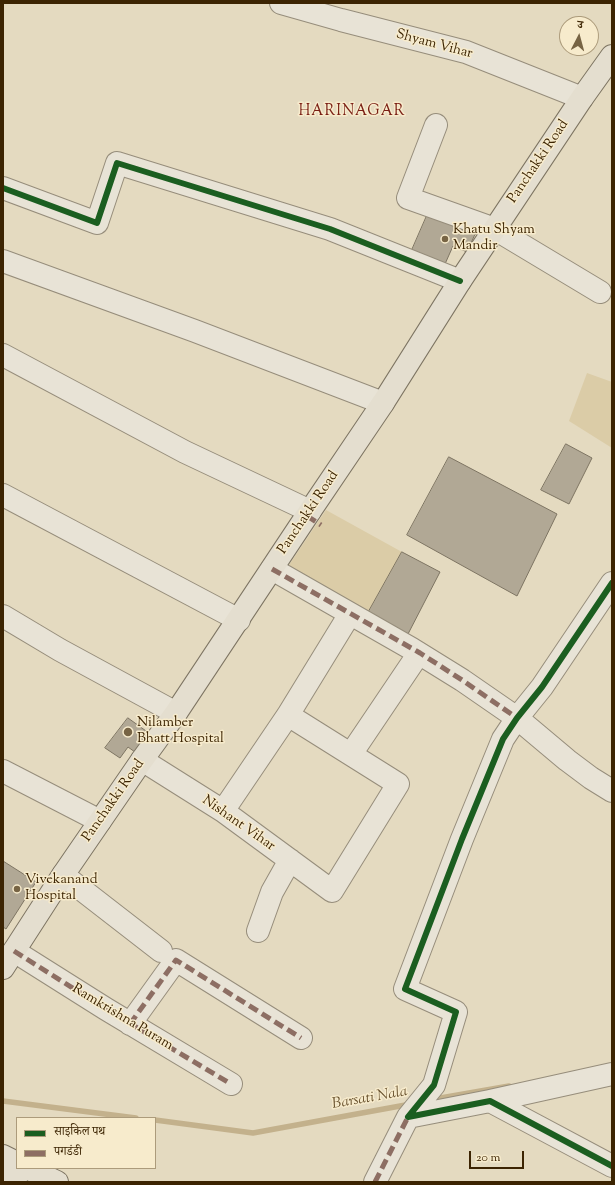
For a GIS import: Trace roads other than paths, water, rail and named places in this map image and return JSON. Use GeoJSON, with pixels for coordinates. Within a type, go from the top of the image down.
{"type":"FeatureCollection","features":[{"type":"Feature","properties":{"kind":"main road","name":"Panchakki Road"},"geometry":{"type":"LineString","coordinates":[[6,963],[63,875],[176,713],[310,511],[384,403],[460,281],[582,98],[612,56]]}},
{"type":"Feature","properties":{"kind":"main road"},"geometry":{"type":"LineString","coordinates":[[3,1156],[16,1162]]}},
{"type":"Feature","properties":{"kind":"main road"},"geometry":{"type":"LineString","coordinates":[[3,1176],[16,1182]]}},
{"type":"Feature","properties":{"kind":"street","name":"Shyam Vihar"},"geometry":{"type":"LineString","coordinates":[[282,3],[341,20],[466,52],[582,98]]}},
{"type":"Feature","properties":{"kind":"street"},"geometry":{"type":"LineString","coordinates":[[436,125],[408,198],[495,229],[600,292]]}},
{"type":"Feature","properties":{"kind":"street"},"geometry":{"type":"LineString","coordinates":[[3,188],[97,223],[117,163],[330,229],[460,281]]}},
{"type":"Feature","properties":{"kind":"street"},"geometry":{"type":"LineString","coordinates":[[3,261],[195,331],[384,403]]}},
{"type":"Feature","properties":{"kind":"street"},"geometry":{"type":"LineString","coordinates":[[3,355],[185,452],[310,511]]}},
{"type":"Feature","properties":{"kind":"street"},"geometry":{"type":"LineString","coordinates":[[3,495],[239,620]]}},
{"type":"Feature","properties":{"kind":"street"},"geometry":{"type":"LineString","coordinates":[[272,569],[420,653],[462,680],[517,718],[590,778],[612,791]]}},
{"type":"Feature","properties":{"kind":"street"},"geometry":{"type":"LineString","coordinates":[[375,1182],[416,1107],[434,1085],[456,1012],[405,989],[460,846],[503,739],[517,718],[542,687],[612,582]]}},
{"type":"Feature","properties":{"kind":"street"},"geometry":{"type":"LineString","coordinates":[[3,616],[60,650],[176,713]]}},
{"type":"Feature","properties":{"kind":"street"},"geometry":{"type":"LineString","coordinates":[[223,811],[288,715],[345,622]]}},
{"type":"Feature","properties":{"kind":"street"},"geometry":{"type":"LineString","coordinates":[[288,715],[351,754],[413,662]]}},
{"type":"Feature","properties":{"kind":"street","name":"Nishant Vihar"},"geometry":{"type":"LineString","coordinates":[[142,760],[223,811],[332,891],[398,784],[351,754]]}},
{"type":"Feature","properties":{"kind":"street"},"geometry":{"type":"LineString","coordinates":[[3,771],[100,821]]}},
{"type":"Feature","properties":{"kind":"street"},"geometry":{"type":"LineString","coordinates":[[258,931],[272,892],[290,860]]}},
{"type":"Feature","properties":{"kind":"street"},"geometry":{"type":"LineString","coordinates":[[63,875],[161,951]]}},
{"type":"Feature","properties":{"kind":"street"},"geometry":{"type":"LineString","coordinates":[[130,1024],[176,960],[302,1038]]}},
{"type":"Feature","properties":{"kind":"street","name":"Ramkrishna Puram"},"geometry":{"type":"LineString","coordinates":[[6,963],[130,1024],[231,1084]]}},
{"type":"Feature","properties":{"kind":"street"},"geometry":{"type":"LineString","coordinates":[[416,1107],[490,1101],[612,1074]]}},
{"type":"Feature","properties":{"kind":"street"},"geometry":{"type":"LineString","coordinates":[[490,1101],[612,1166]]}},
{"type":"Feature","properties":{"kind":"waterway","name":"Barsati Nala"},"geometry":{"type":"LineString","coordinates":[[429,1100],[509,1086]]}},
{"type":"Feature","properties":{"kind":"waterway","name":"Barsati Nala"},"geometry":{"type":"LineString","coordinates":[[3,1101],[128,1117]]}},
{"type":"Feature","properties":{"kind":"waterway","name":"Barsati Nala"},"geometry":{"type":"LineString","coordinates":[[156,1120],[253,1133],[411,1104]]}},
{"type":"Feature","properties":{"kind":"place","name":"Khatu Shyam Mandir"},"geometry":{"type":"Point","coordinates":[445,239]}},
{"type":"Feature","properties":{"kind":"place","name":"Nilamber Bhatt Hospital"},"geometry":{"type":"Point","coordinates":[128,732]}},
{"type":"Feature","properties":{"kind":"place","name":"Vivekanand Hospital"},"geometry":{"type":"Point","coordinates":[17,889]}},
{"type":"Feature","properties":{"kind":"district","name":"HARINAGAR"},"geometry":{"type":"Point","coordinates":[352,112]}}]}
